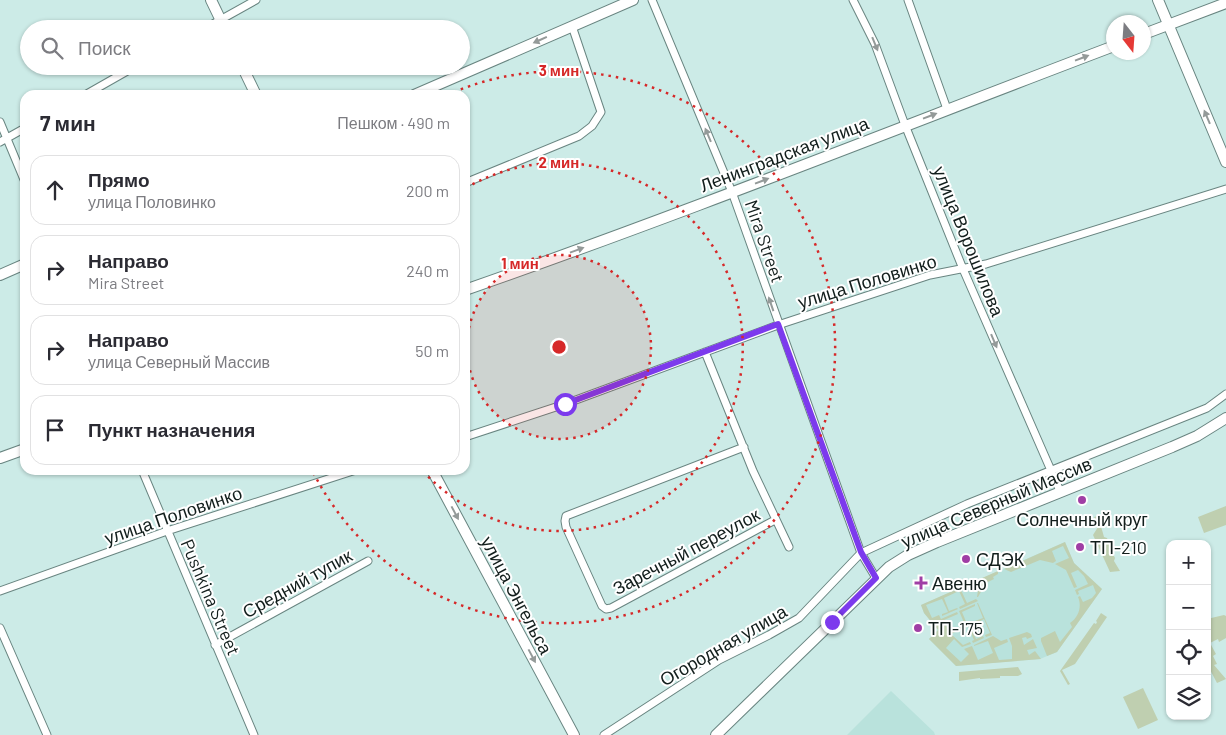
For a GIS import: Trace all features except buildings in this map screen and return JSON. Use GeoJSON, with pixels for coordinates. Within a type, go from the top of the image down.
{"type":"FeatureCollection","features":[{"type":"Feature","properties":{"kind":"street"},"geometry":{"type":"LineString","coordinates":[[211,0],[220,20]]}},
{"type":"Feature","properties":{"kind":"street"},"geometry":{"type":"LineString","coordinates":[[228,20],[256,0]]}},
{"type":"Feature","properties":{"kind":"street"},"geometry":{"type":"LineString","coordinates":[[470,71],[634,0]]}},
{"type":"Feature","properties":{"kind":"street","name":"Mira Street"},"geometry":{"type":"LineString","coordinates":[[652,0],[732,192],[861,552],[876,578]]}},
{"type":"Feature","properties":{"kind":"street","name":"улица Ворошилова"},"geometry":{"type":"LineString","coordinates":[[853,0],[875,44],[905,125],[963,269],[1050,472],[1060,491]]}},
{"type":"Feature","properties":{"kind":"street"},"geometry":{"type":"LineString","coordinates":[[908,0],[947,110]]}},
{"type":"Feature","properties":{"kind":"street"},"geometry":{"type":"LineString","coordinates":[[1158,0],[1226,162]]}},
{"type":"Feature","properties":{"kind":"street"},"geometry":{"type":"LineString","coordinates":[[1151,31],[1226,3]]}},
{"type":"Feature","properties":{"kind":"street"},"geometry":{"type":"LineString","coordinates":[[470,181],[579,136],[592,126],[601,112],[572,26]]}},
{"type":"Feature","properties":{"kind":"street","name":"Ленинградская улица"},"geometry":{"type":"LineString","coordinates":[[470,288],[732,192],[1106,49]]}},
{"type":"Feature","properties":{"kind":"street"},"geometry":{"type":"LineString","coordinates":[[94,90],[120,75]]}},
{"type":"Feature","properties":{"kind":"street"},"geometry":{"type":"LineString","coordinates":[[246,75],[254,90]]}},
{"type":"Feature","properties":{"kind":"street"},"geometry":{"type":"LineString","coordinates":[[425,90],[460,75]]}},
{"type":"Feature","properties":{"kind":"street"},"geometry":{"type":"LineString","coordinates":[[0,122],[4,140],[20,172]]}},
{"type":"Feature","properties":{"kind":"street"},"geometry":{"type":"LineString","coordinates":[[4,140],[20,131]]}},
{"type":"Feature","properties":{"kind":"street","name":"улица Половинко"},"geometry":{"type":"LineString","coordinates":[[470,435],[565,404],[778,324],[930,276],[986,264],[1226,188]]}},
{"type":"Feature","properties":{"kind":"street"},"geometry":{"type":"LineString","coordinates":[[0,275],[20,266]]}},
{"type":"Feature","properties":{"kind":"street","name":"Заречный переулок"},"geometry":{"type":"LineString","coordinates":[[705,352],[775,520],[789,547]]}},
{"type":"Feature","properties":{"kind":"street","name":"Огородная улица"},"geometry":{"type":"LineString","coordinates":[[604,735],[719,660],[799,618],[861,552],[968,504],[1207,408],[1226,394]]}},
{"type":"Feature","properties":{"kind":"street","name":"улица Северный Массив"},"geometry":{"type":"LineString","coordinates":[[716,735],[889,566],[908,555],[1060,491],[1172,447],[1197,436],[1226,418]]}},
{"type":"Feature","properties":{"kind":"street","name":"Заречный переулок"},"geometry":{"type":"LineString","coordinates":[[744,447],[566,516],[566,527],[602,606],[606,609],[775,520]]}},
{"type":"Feature","properties":{"kind":"street"},"geometry":{"type":"LineString","coordinates":[[0,458],[20,451]]}},
{"type":"Feature","properties":{"kind":"street","name":"Pushkina Street"},"geometry":{"type":"LineString","coordinates":[[144,475],[254,735]]}},
{"type":"Feature","properties":{"kind":"street","name":"улица Половинко"},"geometry":{"type":"LineString","coordinates":[[0,590],[167,531],[341,475]]}},
{"type":"Feature","properties":{"kind":"street","name":"улица Энгельса"},"geometry":{"type":"LineString","coordinates":[[435,475],[574,735]]}},
{"type":"Feature","properties":{"kind":"street","name":"Средний тупик"},"geometry":{"type":"LineString","coordinates":[[215,645],[368,561]]}},
{"type":"Feature","properties":{"kind":"street"},"geometry":{"type":"LineString","coordinates":[[0,628],[47,735]]}},
{"type":"Feature","properties":{"kind":"shaded area"},"geometry":{"type":"Polygon","coordinates":[[[1226,506],[1226,525],[1204,533],[1198,517],[1226,506]]]}},
{"type":"Feature","properties":{"kind":"shaded area"},"geometry":{"type":"Polygon","coordinates":[[[1097,516],[1104,537],[1107,538],[1111,553],[1115,558],[1114,561],[1120,571],[1110,572],[1093,535],[1098,527],[1094,517],[1097,516]]]}},
{"type":"Feature","properties":{"kind":"shaded area"},"geometry":{"type":"Polygon","coordinates":[[[1065,542],[1074,563],[1102,589],[1057,652],[1040,659],[956,666],[929,639],[938,630],[924,613],[921,605],[1065,542]]]}},
{"type":"Feature","properties":{"kind":"shaded area"},"geometry":{"type":"Polygon","coordinates":[[[1065,542],[1074,563],[1102,589],[1057,652],[1047,656],[1041,638],[1055,631],[1060,642],[1072,627],[1070,623],[1078,615],[1080,604],[1078,597],[1080,596],[1083,602],[1092,598],[1096,593],[1093,585],[1078,591],[1079,594],[1077,595],[1075,590],[1088,584],[1078,570],[1071,573],[1077,587],[1074,588],[1066,570],[1055,564],[1069,558],[1063,546],[1052,551],[1056,561],[1053,563],[1040,560],[1011,572],[1004,569],[1065,542]]]}},
{"type":"Feature","properties":{"kind":"shaded area"},"geometry":{"type":"Polygon","coordinates":[[[998,571],[998,574],[993,577],[994,579],[986,583],[978,597],[979,583],[961,590],[967,603],[976,599],[978,601],[960,609],[959,607],[965,604],[959,591],[944,598],[949,611],[958,609],[942,616],[942,614],[948,612],[942,599],[926,605],[932,618],[939,615],[941,619],[957,612],[958,614],[944,620],[949,632],[965,625],[959,611],[975,604],[975,606],[962,612],[967,624],[983,618],[978,603],[992,635],[986,637],[985,635],[990,633],[984,619],[970,626],[976,639],[983,636],[984,638],[973,643],[972,641],[974,640],[968,626],[951,634],[963,645],[970,642],[971,644],[962,647],[954,639],[946,648],[961,662],[969,654],[964,649],[972,646],[978,660],[993,653],[988,641],[974,645],[993,636],[1001,641],[1007,639],[1008,642],[994,648],[999,660],[1012,659],[1012,646],[1009,638],[1027,632],[1032,637],[1022,638],[1024,645],[1033,639],[1037,648],[1027,650],[1029,655],[1035,651],[1041,659],[956,666],[929,639],[938,630],[924,613],[921,605],[998,571]]]}},
{"type":"Feature","properties":{"kind":"shaded area"},"geometry":{"type":"Polygon","coordinates":[[[1101,613],[1107,617],[1075,664],[1062,670],[1070,684],[1068,685],[1060,671],[1094,623],[1096,624],[1101,613]]]}},
{"type":"Feature","properties":{"kind":"shaded area"},"geometry":{"type":"Polygon","coordinates":[[[1226,616],[1226,638],[1219,642],[1218,639],[1211,642],[1211,618],[1226,616]]]}},
{"type":"Feature","properties":{"kind":"shaded area"},"geometry":{"type":"Polygon","coordinates":[[[1211,645],[1216,654],[1213,656],[1217,664],[1214,665],[1226,679],[1217,683],[1211,672],[1211,645]]]}},
{"type":"Feature","properties":{"kind":"shaded area"},"geometry":{"type":"Polygon","coordinates":[[[1018,667],[1022,674],[1018,676],[1000,676],[1000,678],[959,681],[959,672],[1018,667]]]}},
{"type":"Feature","properties":{"kind":"shaded area"},"geometry":{"type":"Polygon","coordinates":[[[1143,688],[1158,720],[1138,729],[1123,697],[1143,688]]]}},
{"type":"Feature","properties":{"kind":"shaded area"},"geometry":{"type":"Polygon","coordinates":[[[891,691],[935,735],[847,735],[891,691]]]}},
{"type":"Feature","properties":{"kind":"place","name":"Солнечный круг"},"geometry":{"type":"Point","coordinates":[1082,500]}},
{"type":"Feature","properties":{"kind":"place","name":"ТП-210"},"geometry":{"type":"Point","coordinates":[1080,547]}},
{"type":"Feature","properties":{"kind":"place","name":"СДЭК"},"geometry":{"type":"Point","coordinates":[966,559]}},
{"type":"Feature","properties":{"kind":"place","name":"Авеню"},"geometry":{"type":"Point","coordinates":[921,583]}},
{"type":"Feature","properties":{"kind":"place","name":"ТП-175"},"geometry":{"type":"Point","coordinates":[918,628]}},
{"type":"Feature","properties":{"kind":"route"},"geometry":{"type":"LineString","coordinates":[[565,404],[778,324],[861,552],[876,578],[832,622]]}}]}
